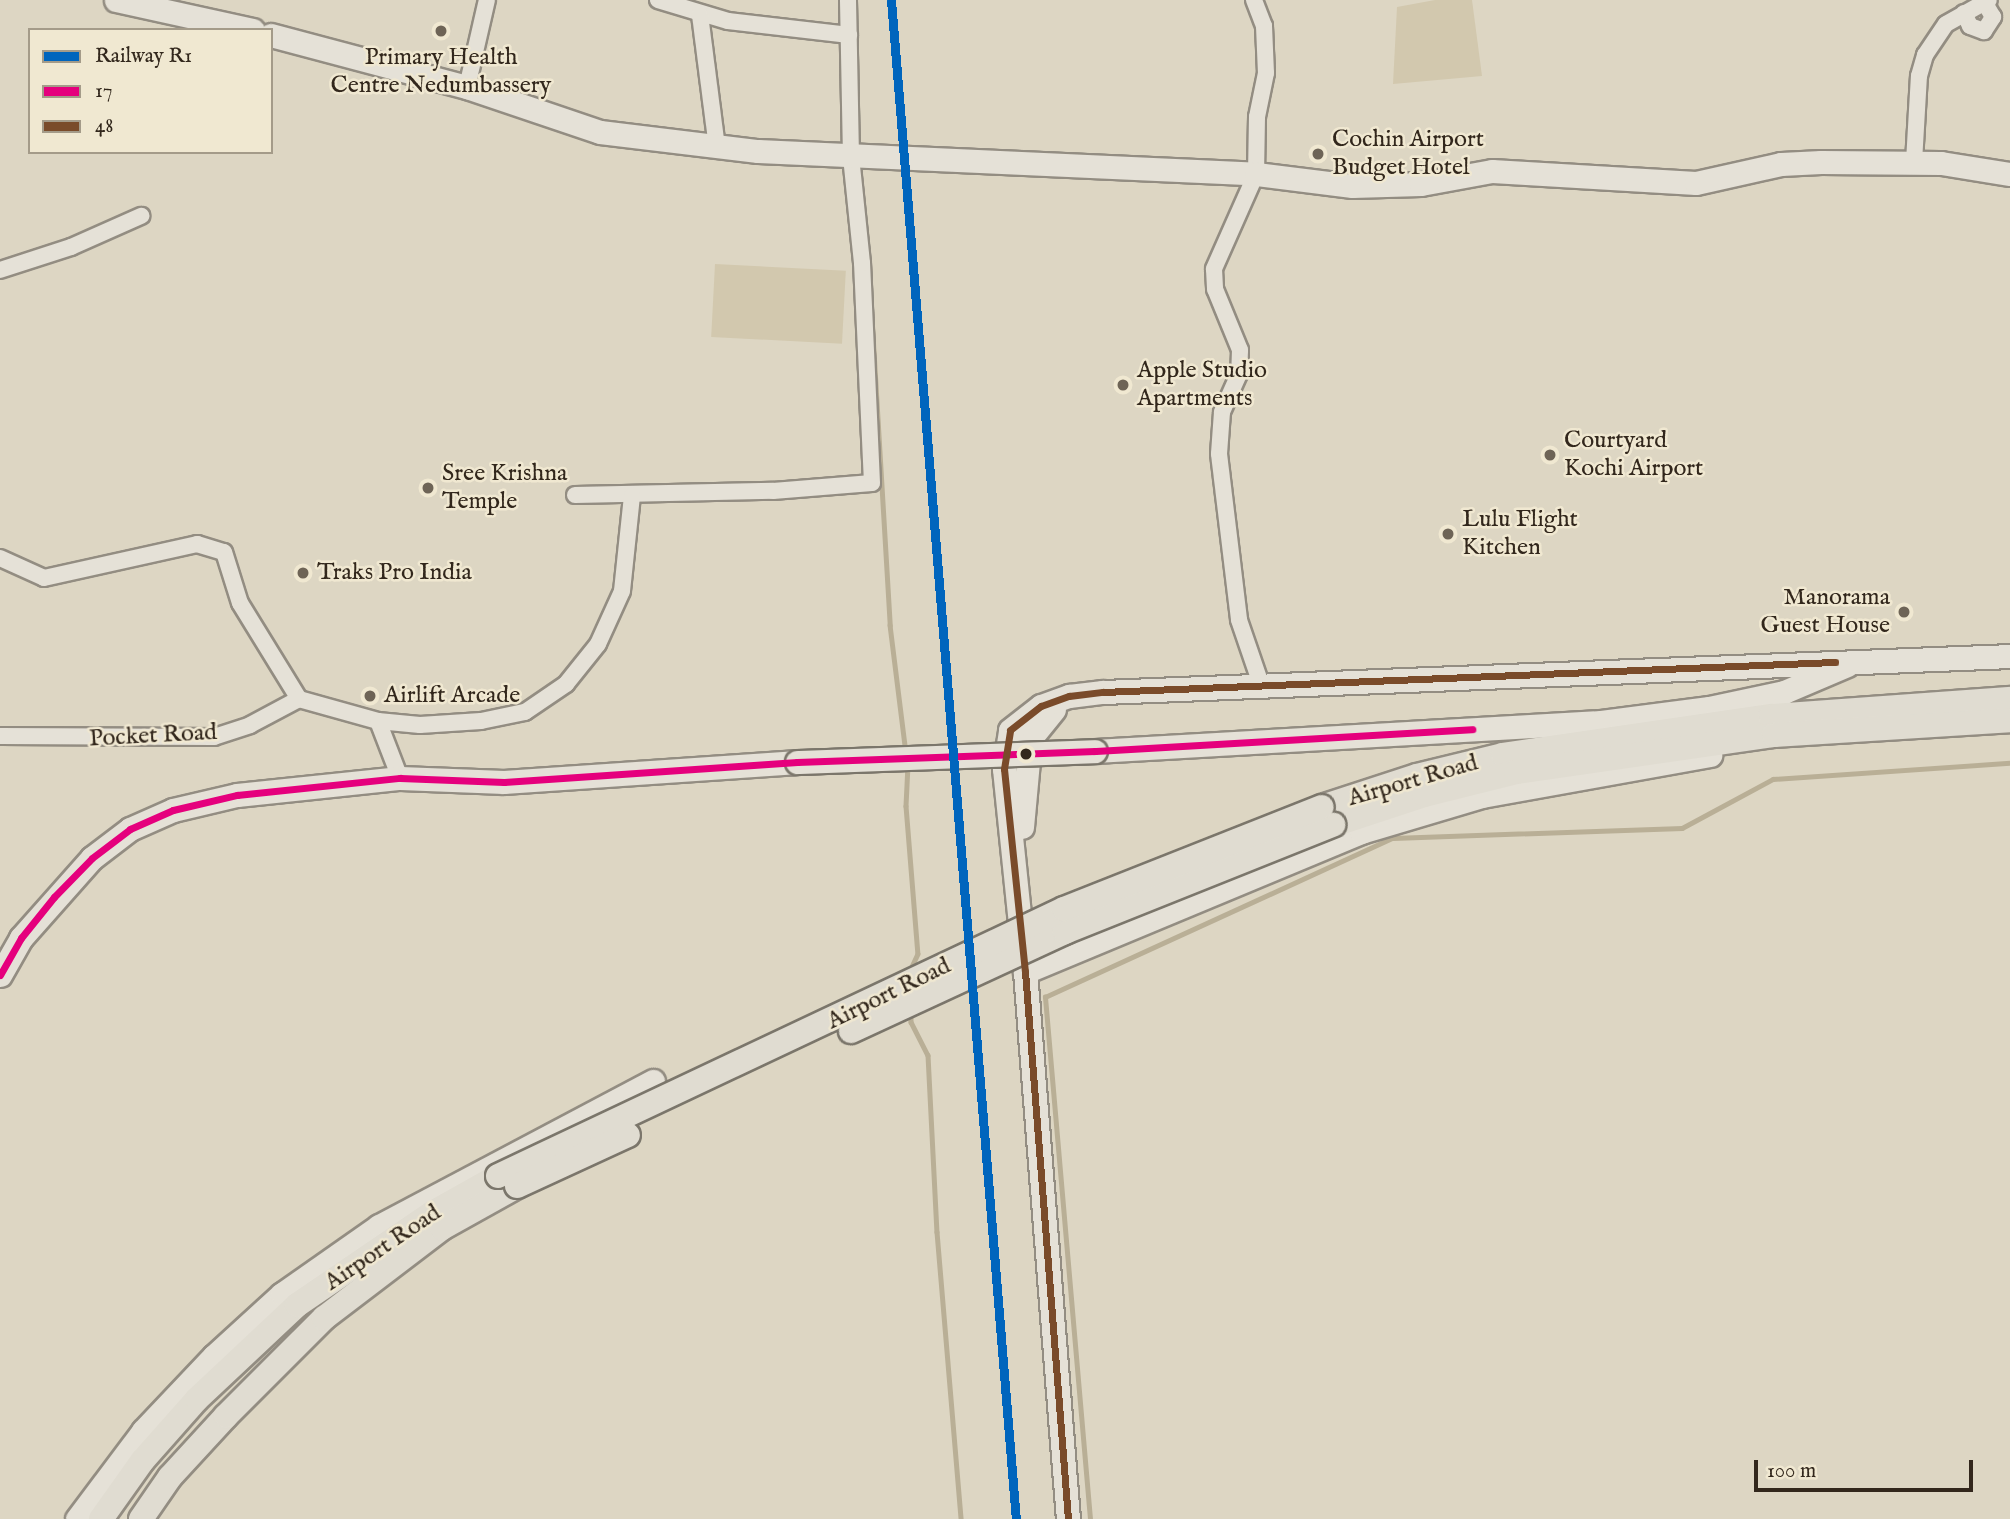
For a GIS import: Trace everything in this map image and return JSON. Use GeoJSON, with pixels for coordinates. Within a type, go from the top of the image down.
{"type":"FeatureCollection","features":[{"type":"Feature","properties":{"kind":"main road","name":"Airport Road"},"geometry":{"type":"LineString","coordinates":[[101,1519],[143,1460],[197,1399],[297,1305],[432,1213],[1065,932],[1333,825],[1424,794],[1516,772],[1685,738],[1771,716],[2010,699]]}},
{"type":"Feature","properties":{"kind":"main road","name":"Airport Road"},"geometry":{"type":"LineString","coordinates":[[1685,738],[2010,720]]}},
{"type":"Feature","properties":{"kind":"main road","name":"Airport Road"},"geometry":{"type":"LineString","coordinates":[[141,1519],[170,1477],[324,1318],[508,1181]]}},
{"type":"Feature","properties":{"kind":"street"},"geometry":{"type":"LineString","coordinates":[[116,0],[154,4],[245,28]]}},
{"type":"Feature","properties":{"kind":"street"},"geometry":{"type":"LineString","coordinates":[[467,87],[486,0]]}},
{"type":"Feature","properties":{"kind":"street"},"geometry":{"type":"LineString","coordinates":[[658,0],[699,15],[776,30],[849,35]]}},
{"type":"Feature","properties":{"kind":"street"},"geometry":{"type":"LineString","coordinates":[[575,495],[632,496],[872,483],[862,263],[851,157],[848,0]]}},
{"type":"Feature","properties":{"kind":"street"},"geometry":{"type":"LineString","coordinates":[[1254,0],[1264,26],[1266,74],[1257,117],[1256,174],[1214,269],[1215,289],[1240,350],[1239,374],[1222,412],[1219,454],[1239,620],[1262,687]]}},
{"type":"Feature","properties":{"kind":"street"},"geometry":{"type":"LineString","coordinates":[[1914,162],[1922,61],[1941,29],[1975,4],[1988,2],[1993,17],[1984,31],[1970,26],[1964,13]]}},
{"type":"Feature","properties":{"kind":"street"},"geometry":{"type":"LineString","coordinates":[[699,15],[717,147]]}},
{"type":"Feature","properties":{"kind":"street"},"geometry":{"type":"LineString","coordinates":[[273,36],[467,87],[600,132],[717,147],[851,157],[1256,174],[1352,186],[1421,184],[1492,171],[1696,183],[1781,164],[1914,162],[2010,174]]}},
{"type":"Feature","properties":{"kind":"street"},"geometry":{"type":"LineString","coordinates":[[0,270],[71,247],[141,216]]}},
{"type":"Feature","properties":{"kind":"street"},"geometry":{"type":"LineString","coordinates":[[0,558],[44,578],[197,544],[224,552],[240,603],[299,699],[378,721],[421,725],[503,717],[525,712],[566,684],[598,644],[622,591],[632,496]]}},
{"type":"Feature","properties":{"kind":"street"},"geometry":{"type":"LineString","coordinates":[[1048,961],[1027,891],[1016,816],[1004,769],[1010,730],[1041,706],[1069,695],[2010,656]]}},
{"type":"Feature","properties":{"kind":"street"},"geometry":{"type":"LineString","coordinates":[[0,975],[21,938],[54,897],[92,858],[130,829],[173,810],[237,795],[400,778],[504,782],[797,762],[1095,751],[1601,722],[1709,708],[1794,689],[1853,662]]}},
{"type":"Feature","properties":{"kind":"street"},"geometry":{"type":"LineString","coordinates":[[1068,1519],[1025,972],[1016,816],[1030,739],[1035,728],[1069,695]]}},
{"type":"Feature","properties":{"kind":"street","name":"Pocket Road"},"geometry":{"type":"LineString","coordinates":[[0,736],[214,737],[250,725],[299,699]]}},
{"type":"Feature","properties":{"kind":"street"},"geometry":{"type":"LineString","coordinates":[[378,721],[400,778]]}},
{"type":"Feature","properties":{"kind":"street"},"geometry":{"type":"LineString","coordinates":[[1025,972],[1361,832],[1434,810],[1482,796],[1828,731]]}},
{"type":"Feature","properties":{"kind":"street"},"geometry":{"type":"LineString","coordinates":[[77,1519],[143,1431],[214,1356],[282,1294],[379,1226],[653,1081]]}},
{"type":"Feature","properties":{"kind":"shaded area"},"geometry":{"type":"Polygon","coordinates":[[[1435,0],[1472,0],[1482,76],[1393,84],[1397,7],[1435,0]]]}},
{"type":"Feature","properties":{"kind":"shaded area"},"geometry":{"type":"Polygon","coordinates":[[[715,264],[846,271],[842,344],[711,337],[715,264]]]}},
{"type":"Feature","properties":{"kind":"waterway"},"geometry":{"type":"LineString","coordinates":[[871,301],[890,625],[906,753]]}},
{"type":"Feature","properties":{"kind":"waterway"},"geometry":{"type":"LineString","coordinates":[[1090,1519],[1045,997],[1393,838],[1682,828],[1773,779],[2010,763]]}},
{"type":"Feature","properties":{"kind":"waterway"},"geometry":{"type":"LineString","coordinates":[[908,765],[906,806],[918,954],[910,971]]}},
{"type":"Feature","properties":{"kind":"waterway"},"geometry":{"type":"LineString","coordinates":[[911,1011],[911,1022],[928,1055],[937,1232],[961,1519]]}},
{"type":"Feature","properties":{"kind":"rail line","name":"R1"},"geometry":{"type":"LineString","coordinates":[[891,0],[1016,1519]]}},
{"type":"Feature","properties":{"kind":"transit line","name":"48"},"geometry":{"type":"LineString","coordinates":[[1068,1519],[1025,972],[1004,769],[1010,730],[1041,706],[1069,696],[1103,692],[1835,662]]}},
{"type":"Feature","properties":{"kind":"transit line","name":"17"},"geometry":{"type":"LineString","coordinates":[[0,975],[21,938],[54,897],[92,858],[130,829],[173,810],[237,795],[400,778],[504,782],[797,762],[1095,751],[1472,729]]}},
{"type":"Feature","properties":{"kind":"place","name":"Primary Health Centre Nedumbassery"},"geometry":{"type":"Point","coordinates":[441,31]}},
{"type":"Feature","properties":{"kind":"place","name":"Cochin Airport Budget Hotel"},"geometry":{"type":"Point","coordinates":[1318,154]}},
{"type":"Feature","properties":{"kind":"place","name":"Apple Studio Apartments"},"geometry":{"type":"Point","coordinates":[1123,385]}},
{"type":"Feature","properties":{"kind":"place","name":"Courtyard Kochi Airport"},"geometry":{"type":"Point","coordinates":[1550,455]}},
{"type":"Feature","properties":{"kind":"place","name":"Sree Krishna Temple"},"geometry":{"type":"Point","coordinates":[428,488]}},
{"type":"Feature","properties":{"kind":"place","name":"Lulu Flight Kitchen"},"geometry":{"type":"Point","coordinates":[1448,534]}},
{"type":"Feature","properties":{"kind":"place","name":"Traks Pro India"},"geometry":{"type":"Point","coordinates":[303,573]}},
{"type":"Feature","properties":{"kind":"place","name":"Manorama Guest House"},"geometry":{"type":"Point","coordinates":[1904,612]}},
{"type":"Feature","properties":{"kind":"place","name":"Airlift Arcade"},"geometry":{"type":"Point","coordinates":[370,696]}}]}
